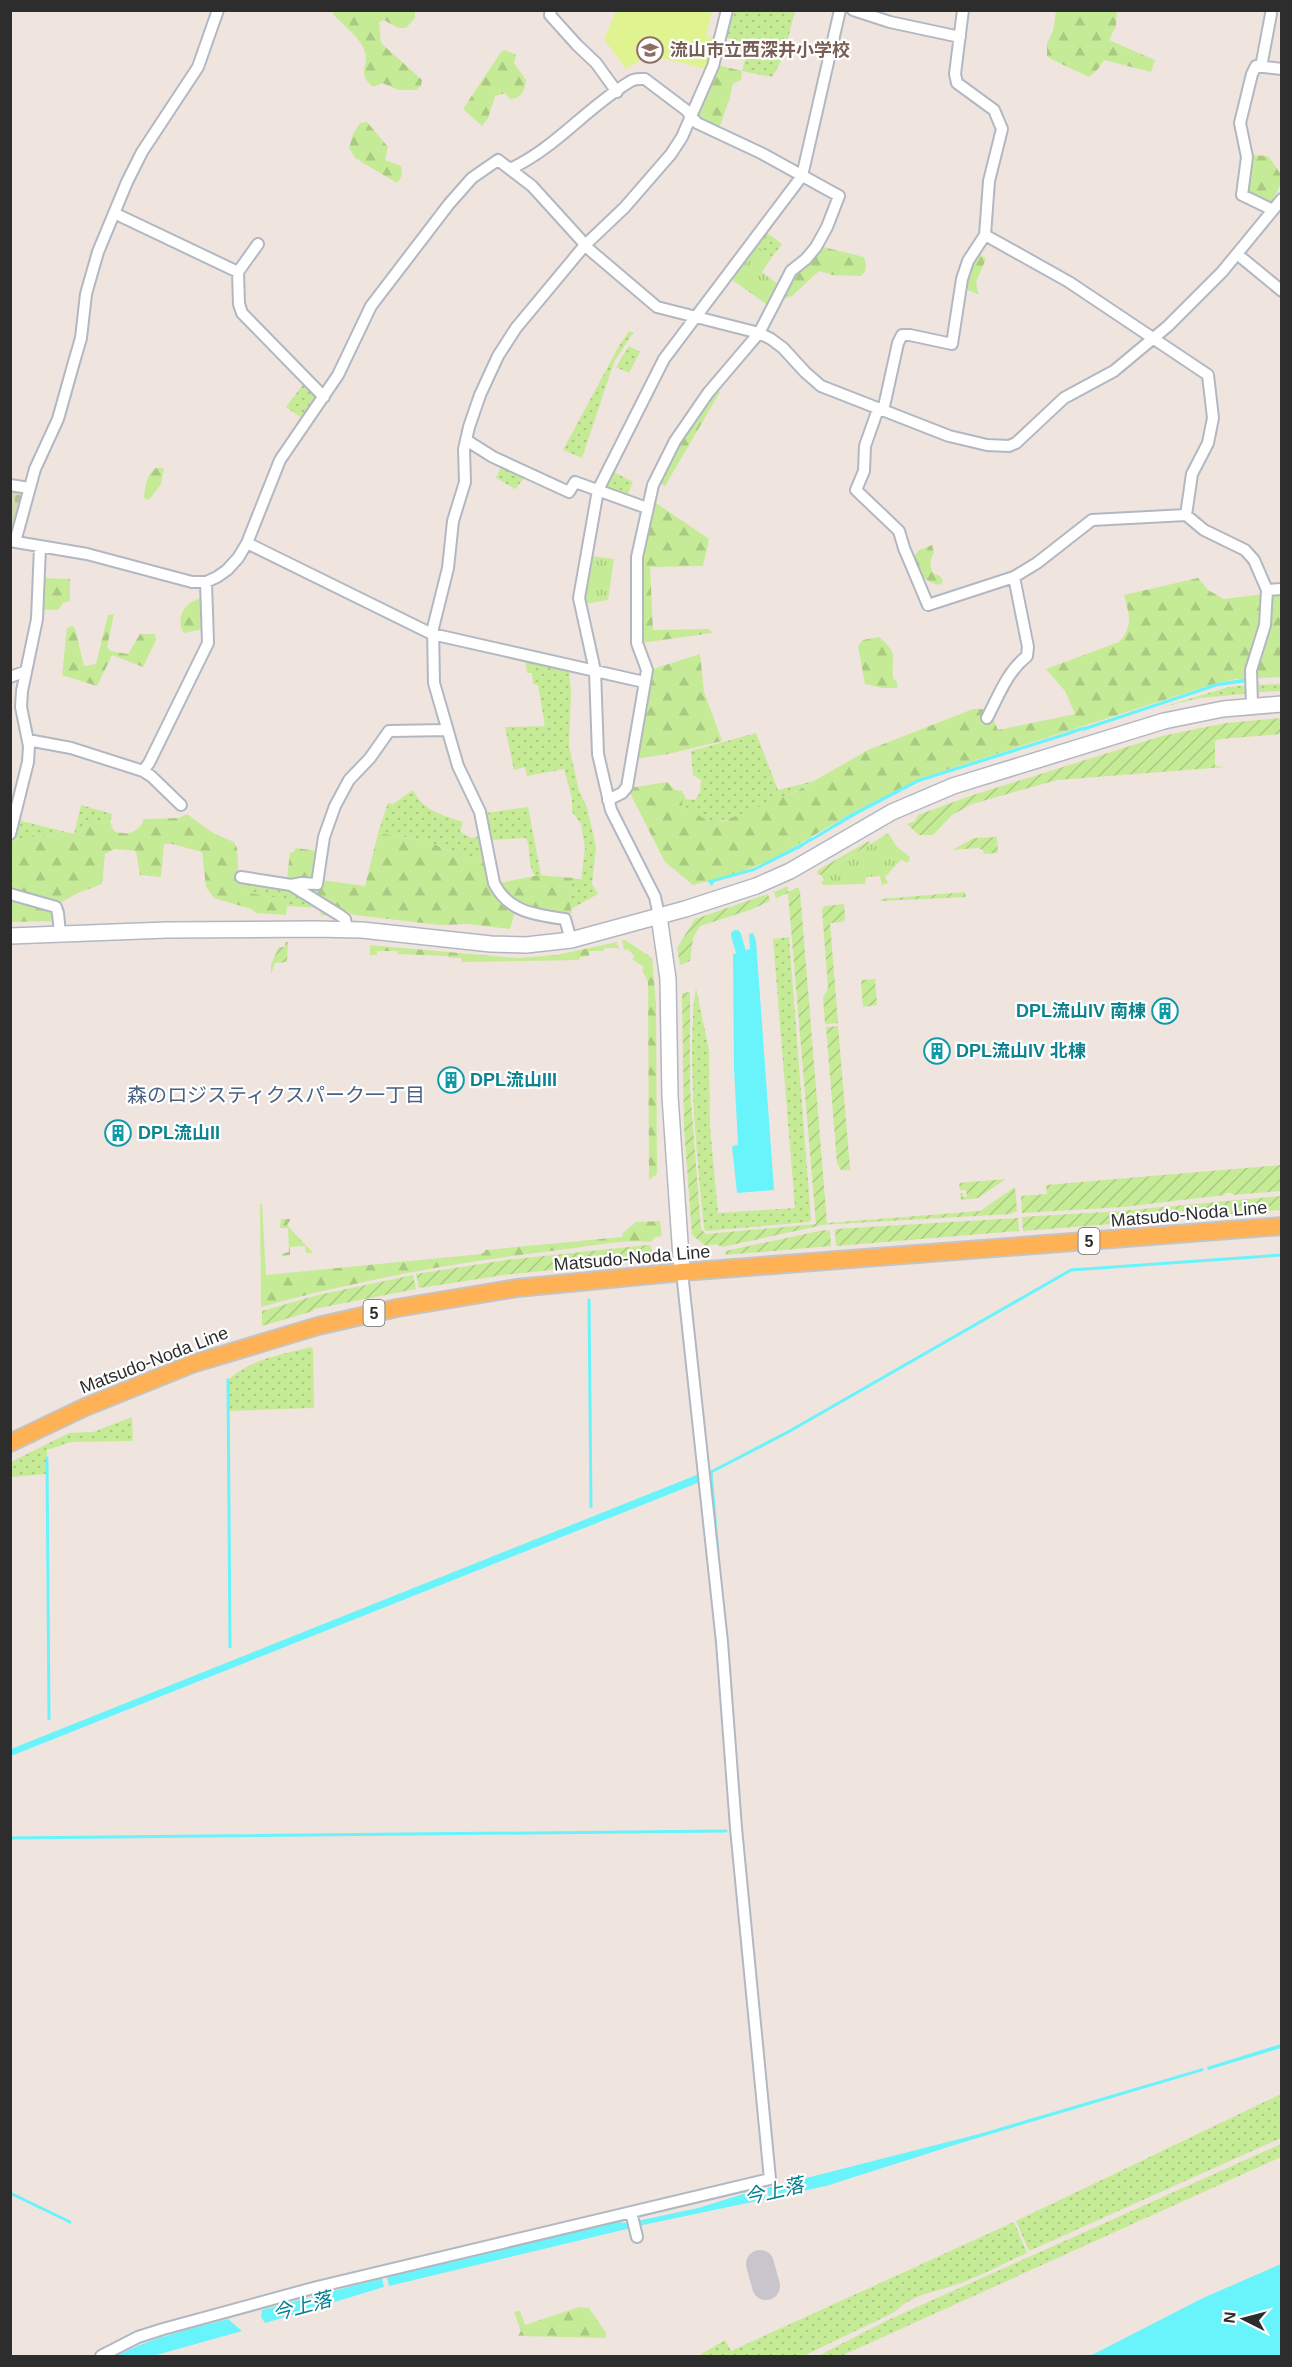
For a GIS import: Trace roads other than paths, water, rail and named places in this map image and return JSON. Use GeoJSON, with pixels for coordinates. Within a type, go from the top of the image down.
{"type":"FeatureCollection","features":[{"type":"Feature","properties":{"kind":"main road","name":"Matsudo-Noda Line"},"geometry":{"type":"LineString","coordinates":[[10,1443],[158,1376],[261,1342],[397,1308],[507,1290],[681,1272],[1281,1226]]}},
{"type":"Feature","properties":{"kind":"street"},"geometry":{"type":"LineString","coordinates":[[218,10],[198,67],[142,152],[98,252],[86,294],[81,338],[58,418],[35,470],[13,541],[87,554],[192,582],[206,582],[227,570],[247,543],[280,460],[324,397],[344,363],[363,317],[449,204],[472,178],[498,160],[532,186],[585,245],[657,307],[759,333],[783,348],[821,386],[949,436],[987,446],[1009,447],[1065,398],[1114,371],[1155,338],[1222,272],[1281,199]]}},
{"type":"Feature","properties":{"kind":"street"},"geometry":{"type":"LineString","coordinates":[[551,10],[550,15],[596,63],[616,92]]}},
{"type":"Feature","properties":{"kind":"street"},"geometry":{"type":"LineString","coordinates":[[571,940],[565,919],[524,911],[514,906],[499,892],[492,875],[480,812],[458,766],[434,683],[432,634],[448,568],[453,521],[465,482],[466,440],[480,395],[498,356],[516,328],[585,245],[625,207],[671,154],[691,117],[713,66],[727,10]]}},
{"type":"Feature","properties":{"kind":"street"},"geometry":{"type":"LineString","coordinates":[[101,2356],[138,2337],[317,2287],[634,2224],[770,2179],[737,1838],[719,1618],[681,1272],[670,1107],[668,979],[655,897],[608,800],[598,754],[596,671],[579,598],[598,490],[664,359],[802,176],[840,10]]}},
{"type":"Feature","properties":{"kind":"street"},"geometry":{"type":"LineString","coordinates":[[853,10],[890,22],[960,37]]}},
{"type":"Feature","properties":{"kind":"street"},"geometry":{"type":"LineString","coordinates":[[963,10],[955,74],[957,83],[994,110],[1002,129],[989,181],[985,235],[968,261],[962,279],[952,344],[902,335],[880,410],[865,446],[864,471],[856,490],[899,531],[928,605],[1014,577],[1037,563],[1092,520],[1186,515],[1204,530],[1245,549],[1254,560],[1267,590],[1265,625],[1253,660],[1252,706]]}},
{"type":"Feature","properties":{"kind":"street"},"geometry":{"type":"LineString","coordinates":[[1261,66],[1271,14]]}},
{"type":"Feature","properties":{"kind":"street"},"geometry":{"type":"LineString","coordinates":[[1271,209],[1242,195],[1247,157],[1240,123],[1256,66],[1281,69]]}},
{"type":"Feature","properties":{"kind":"street"},"geometry":{"type":"LineString","coordinates":[[510,169],[531,158],[616,92],[638,78],[645,79],[687,110],[697,123],[839,196],[827,227],[806,259],[791,271],[759,333],[708,393],[675,441],[653,485],[637,557],[638,644],[647,670],[627,787],[622,793],[608,800]]}},
{"type":"Feature","properties":{"kind":"street"},"geometry":{"type":"LineString","coordinates":[[114,213],[238,272]]}},
{"type":"Feature","properties":{"kind":"street"},"geometry":{"type":"LineString","coordinates":[[985,235],[1069,282],[1208,375],[1213,418],[1208,443],[1192,474],[1186,515]]}},
{"type":"Feature","properties":{"kind":"street"},"geometry":{"type":"LineString","coordinates":[[258,244],[238,272],[239,304],[242,313],[324,397]]}},
{"type":"Feature","properties":{"kind":"street"},"geometry":{"type":"LineString","coordinates":[[1237,254],[1281,291]]}},
{"type":"Feature","properties":{"kind":"street"},"geometry":{"type":"LineString","coordinates":[[466,440],[493,458],[569,492],[575,482],[647,508]]}},
{"type":"Feature","properties":{"kind":"street"},"geometry":{"type":"LineString","coordinates":[[10,485],[29,488]]}},
{"type":"Feature","properties":{"kind":"street"},"geometry":{"type":"LineString","coordinates":[[247,543],[432,634],[644,682]]}},
{"type":"Feature","properties":{"kind":"street"},"geometry":{"type":"LineString","coordinates":[[10,834],[28,762],[28,740],[21,707],[24,672],[37,619],[40,547]]}},
{"type":"Feature","properties":{"kind":"street"},"geometry":{"type":"LineString","coordinates":[[987,718],[1012,671],[1027,656],[1028,647],[1014,577]]}},
{"type":"Feature","properties":{"kind":"street"},"geometry":{"type":"LineString","coordinates":[[143,771],[208,643],[206,582]]}},
{"type":"Feature","properties":{"kind":"street"},"geometry":{"type":"LineString","coordinates":[[1267,590],[1281,589]]}},
{"type":"Feature","properties":{"kind":"street"},"geometry":{"type":"LineString","coordinates":[[10,677],[24,672]]}},
{"type":"Feature","properties":{"kind":"street"},"geometry":{"type":"LineString","coordinates":[[10,936],[201,929],[347,929],[491,944],[526,945],[571,940],[718,900],[756,886],[790,871],[892,812],[953,786],[1164,721],[1223,709],[1281,704]]}},
{"type":"Feature","properties":{"kind":"street"},"geometry":{"type":"LineString","coordinates":[[291,885],[317,884],[324,837],[334,806],[349,780],[370,758],[389,731],[447,730]]}},
{"type":"Feature","properties":{"kind":"street"},"geometry":{"type":"LineString","coordinates":[[28,740],[71,748],[143,771],[181,805]]}},
{"type":"Feature","properties":{"kind":"street"},"geometry":{"type":"LineString","coordinates":[[241,877],[291,885],[308,893],[345,919],[347,929]]}},
{"type":"Feature","properties":{"kind":"street"},"geometry":{"type":"LineString","coordinates":[[10,894],[56,907],[60,934]]}},
{"type":"Feature","properties":{"kind":"water"},"geometry":{"type":"Polygon","coordinates":[[[1248,678],[1248,682],[1218,686],[1083,731],[1082,728],[1217,683],[1248,678]]]}},
{"type":"Feature","properties":{"kind":"water"},"geometry":{"type":"Polygon","coordinates":[[[1074,730],[1075,733],[919,782],[810,842],[810,839],[852,813],[918,779],[1074,730]]]}},
{"type":"Feature","properties":{"kind":"water"},"geometry":{"type":"Polygon","coordinates":[[[802,843],[802,847],[754,871],[714,882],[712,886],[707,881],[754,868],[802,843]]]}},
{"type":"Feature","properties":{"kind":"water"},"geometry":{"type":"Polygon","coordinates":[[[753,933],[756,941],[774,1190],[737,1193],[732,1146],[738,1145],[734,1068],[733,954],[750,949],[749,934],[753,933]]]}},
{"type":"Feature","properties":{"kind":"water"},"geometry":{"type":"Polygon","coordinates":[[[699,1474],[700,1482],[11,1756],[11,1749],[699,1474]]]}},
{"type":"Feature","properties":{"kind":"water"},"geometry":{"type":"Polygon","coordinates":[[[1281,2044],[1281,2048],[1208,2070],[1207,2067],[1281,2044]]]}},
{"type":"Feature","properties":{"kind":"water","name":"今上落"},"geometry":{"type":"Polygon","coordinates":[[[1203,2068],[1203,2071],[964,2142],[826,2186],[769,2198],[767,2188],[979,2134],[1203,2068]]]}},
{"type":"Feature","properties":{"kind":"water"},"geometry":{"type":"Polygon","coordinates":[[[763,2188],[766,2199],[638,2226],[637,2221],[698,2208],[763,2188]]]}},
{"type":"Feature","properties":{"kind":"water"},"geometry":{"type":"Polygon","coordinates":[[[616,2222],[630,2223],[631,2228],[389,2286],[387,2277],[616,2222]]]}},
{"type":"Feature","properties":{"kind":"water"},"geometry":{"type":"Polygon","coordinates":[[[1281,2264],[1281,2356],[1090,2356],[1203,2298],[1281,2264]]]}},
{"type":"Feature","properties":{"kind":"water","name":"今上落"},"geometry":{"type":"Polygon","coordinates":[[[382,2278],[384,2287],[265,2323],[261,2317],[262,2310],[382,2278]]]}},
{"type":"Feature","properties":{"kind":"water"},"geometry":{"type":"Polygon","coordinates":[[[228,2319],[242,2331],[153,2356],[117,2356],[157,2339],[228,2319]]]}},
{"type":"Feature","properties":{"kind":"waterway"},"geometry":{"type":"LineString","coordinates":[[1071,732],[1085,728]]}},
{"type":"Feature","properties":{"kind":"waterway"},"geometry":{"type":"LineString","coordinates":[[799,847],[811,839]]}},
{"type":"Feature","properties":{"kind":"waterway"},"geometry":{"type":"LineString","coordinates":[[736,935],[741,952]]}},
{"type":"Feature","properties":{"kind":"waterway"},"geometry":{"type":"LineString","coordinates":[[718,1554],[711,1472],[788,1432],[1071,1270],[1282,1255]]}},
{"type":"Feature","properties":{"kind":"waterway"},"geometry":{"type":"LineString","coordinates":[[589,1300],[591,1507]]}},
{"type":"Feature","properties":{"kind":"waterway"},"geometry":{"type":"LineString","coordinates":[[228,1380],[230,1647]]}},
{"type":"Feature","properties":{"kind":"waterway"},"geometry":{"type":"LineString","coordinates":[[47,1458],[49,1719]]}},
{"type":"Feature","properties":{"kind":"waterway"},"geometry":{"type":"LineString","coordinates":[[10,1838],[726,1831]]}},
{"type":"Feature","properties":{"kind":"waterway"},"geometry":{"type":"LineString","coordinates":[[10,2193],[70,2222]]}},
{"type":"Feature","properties":{"kind":"place","name":"流山市立西深井小学校"},"geometry":{"type":"Point","coordinates":[650,50]}},
{"type":"Feature","properties":{"kind":"place","name":"DPL流山IV 南棟"},"geometry":{"type":"Point","coordinates":[1165,1011]}},
{"type":"Feature","properties":{"kind":"place","name":"DPL流山IV 北棟"},"geometry":{"type":"Point","coordinates":[937,1051]}},
{"type":"Feature","properties":{"kind":"place","name":"DPL流山III"},"geometry":{"type":"Point","coordinates":[451,1080]}},
{"type":"Feature","properties":{"kind":"place","name":"DPL流山II"},"geometry":{"type":"Point","coordinates":[118,1133]}},
{"type":"Feature","properties":{"kind":"district","name":"森のロジスティクスパーク一丁目"},"geometry":{"type":"Point","coordinates":[276,1095]}}]}
